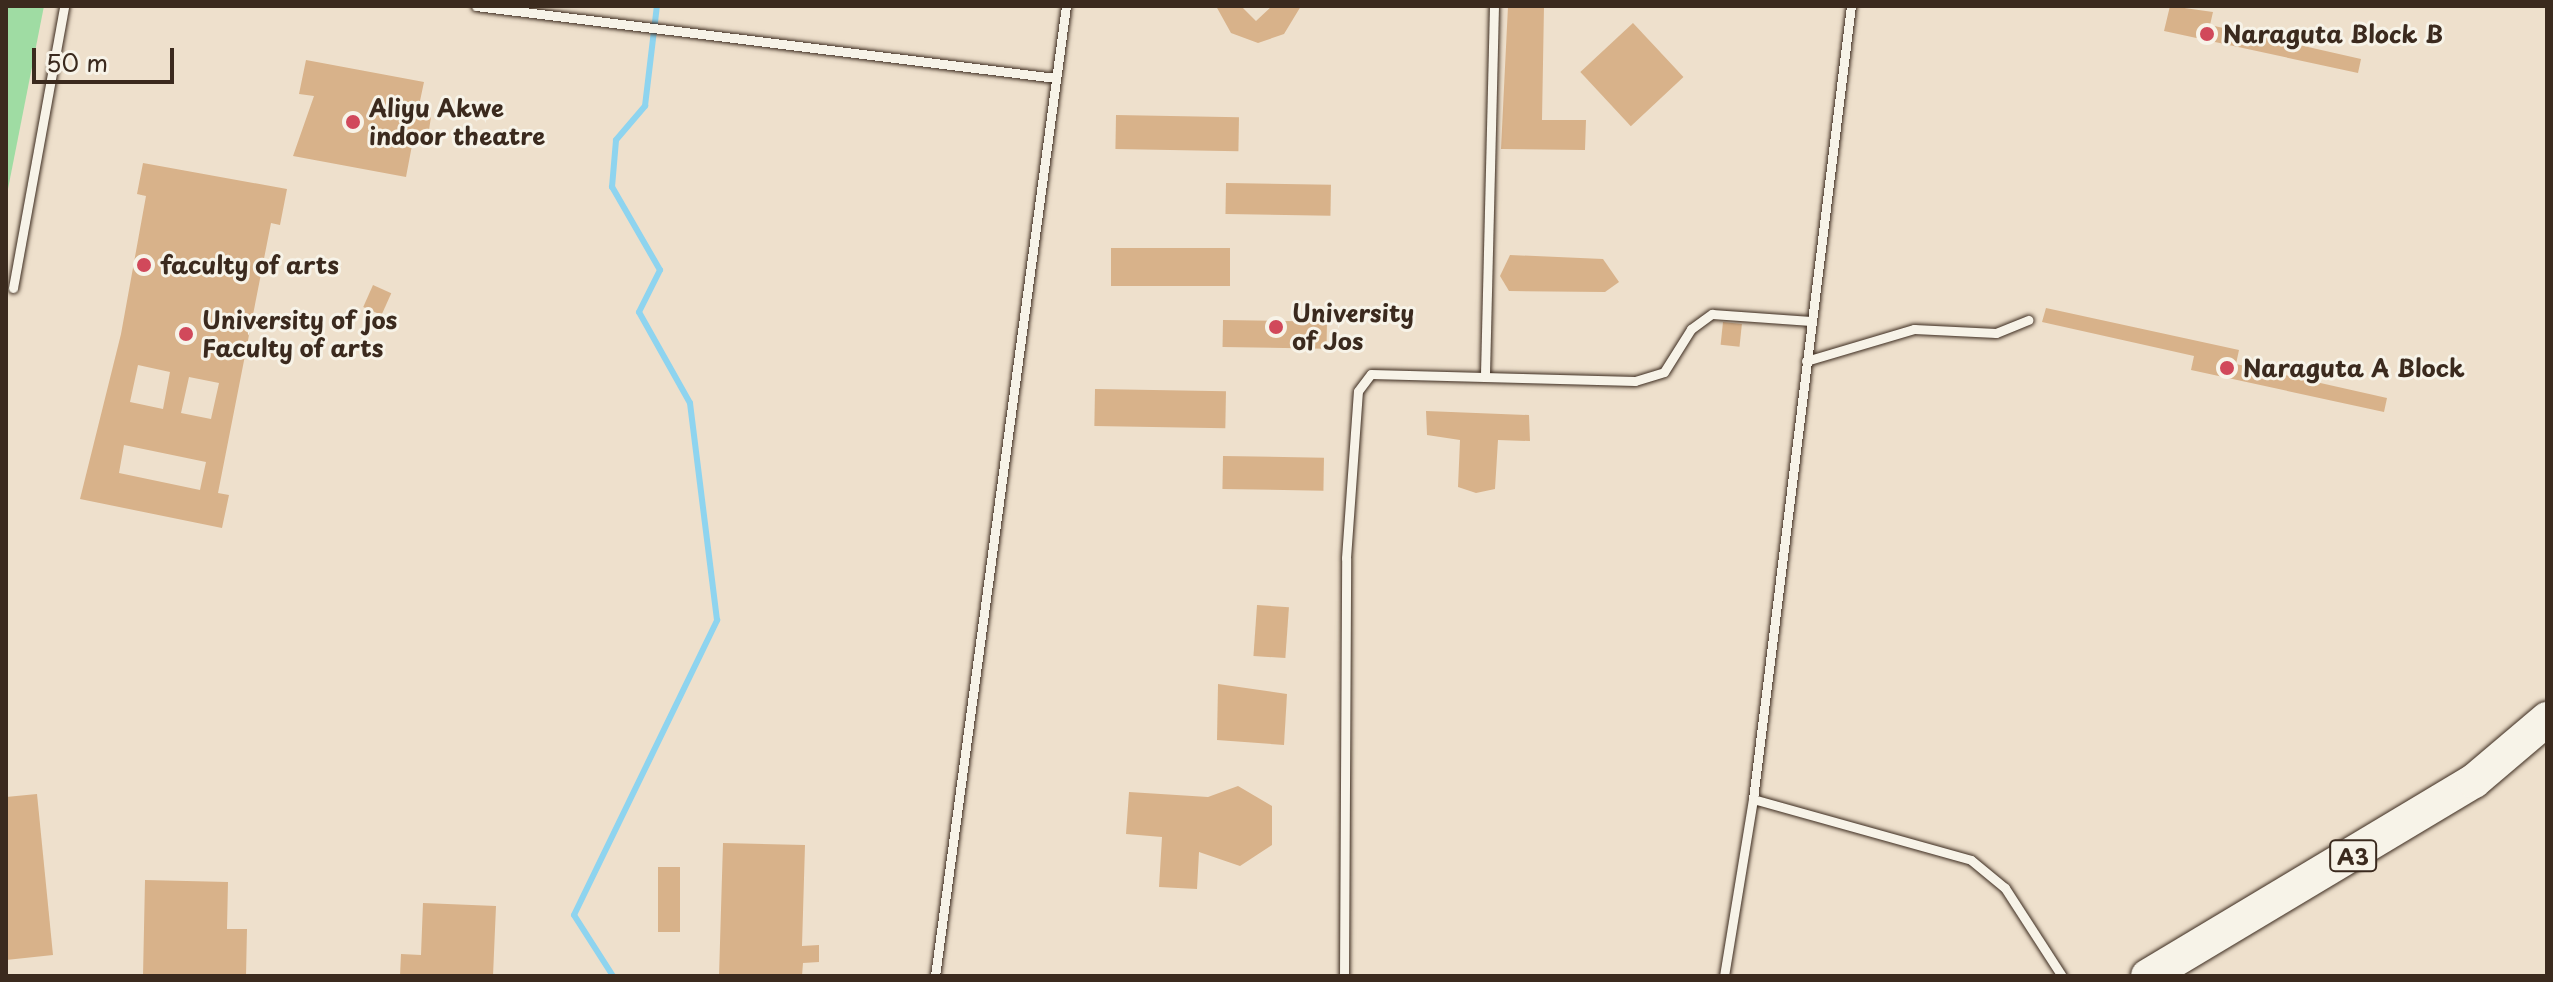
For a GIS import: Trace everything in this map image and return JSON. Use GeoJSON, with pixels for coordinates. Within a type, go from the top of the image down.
{"type":"FeatureCollection","features":[{"type":"Feature","properties":{"kind":"highway","name":"A3"},"geometry":{"type":"LineString","coordinates":[[2148,976],[2474,781],[2547,719]]}},
{"type":"Feature","properties":{"kind":"lane"},"geometry":{"type":"LineString","coordinates":[[13,288],[64,6]]}},
{"type":"Feature","properties":{"kind":"lane"},"geometry":{"type":"LineString","coordinates":[[476,6],[1056,78]]}},
{"type":"Feature","properties":{"kind":"lane"},"geometry":{"type":"LineString","coordinates":[[935,976],[1066,6]]}},
{"type":"Feature","properties":{"kind":"lane"},"geometry":{"type":"LineString","coordinates":[[1485,374],[1494,6]]}},
{"type":"Feature","properties":{"kind":"lane"},"geometry":{"type":"LineString","coordinates":[[1724,976],[1753,799],[1851,6]]}},
{"type":"Feature","properties":{"kind":"lane"},"geometry":{"type":"LineString","coordinates":[[1344,976],[1346,590],[1358,391],[1371,374],[1485,374],[1635,381],[1664,372],[1691,329],[1712,314],[1811,321]]}},
{"type":"Feature","properties":{"kind":"lane"},"geometry":{"type":"LineString","coordinates":[[1806,361],[1914,329],[1996,333],[2029,320]]}},
{"type":"Feature","properties":{"kind":"lane"},"geometry":{"type":"LineString","coordinates":[[1753,799],[1971,860],[2005,888],[2062,976]]}},
{"type":"Feature","properties":{"kind":"green space"},"geometry":{"type":"Polygon","coordinates":[[[6,6],[44,6],[6,199],[6,6]]]}},
{"type":"Feature","properties":{"kind":"building"},"geometry":{"type":"Polygon","coordinates":[[[1216,6],[1241,6],[1256,21],[1272,6],[1301,6],[1284,34],[1258,43],[1231,33],[1216,6]]]}},
{"type":"Feature","properties":{"kind":"building"},"geometry":{"type":"Polygon","coordinates":[[[1508,6],[1544,6],[1542,120],[1586,120],[1585,150],[1501,149],[1508,6]]]}},
{"type":"Feature","properties":{"kind":"building"},"geometry":{"type":"Polygon","coordinates":[[[2170,6],[2213,12],[2210,25],[2361,59],[2358,73],[2164,31],[2170,6]]]}},
{"type":"Feature","properties":{"kind":"building"},"geometry":{"type":"Polygon","coordinates":[[[1633,23],[1683,77],[1631,126],[1580,72],[1633,23]]]}},
{"type":"Feature","properties":{"kind":"building"},"geometry":{"type":"Polygon","coordinates":[[[306,60],[424,82],[417,115],[431,117],[427,143],[413,140],[406,177],[293,156],[314,96],[299,94],[306,60]]]}},
{"type":"Feature","properties":{"kind":"building"},"geometry":{"type":"Polygon","coordinates":[[[1116,115],[1239,117],[1238,151],[1115,149],[1116,115]]]}},
{"type":"Feature","properties":{"kind":"building"},"geometry":{"type":"Polygon","coordinates":[[[143,163],[287,189],[280,225],[271,223],[218,493],[229,495],[222,528],[80,499],[121,334],[146,196],[137,194],[143,163]],[[138,365],[130,402],[163,409],[170,372],[138,365]],[[189,377],[181,413],[211,419],[219,383],[189,377]],[[124,445],[119,473],[200,490],[206,462],[124,445]]]}},
{"type":"Feature","properties":{"kind":"building"},"geometry":{"type":"Polygon","coordinates":[[[1226,183],[1331,185],[1330,216],[1225,214],[1226,183]]]}},
{"type":"Feature","properties":{"kind":"building"},"geometry":{"type":"Polygon","coordinates":[[[1111,248],[1230,248],[1230,286],[1111,286],[1111,248]]]}},
{"type":"Feature","properties":{"kind":"building"},"geometry":{"type":"Polygon","coordinates":[[[1510,255],[1603,259],[1619,282],[1605,292],[1509,291],[1500,276],[1510,255]]]}},
{"type":"Feature","properties":{"kind":"building"},"geometry":{"type":"Polygon","coordinates":[[[373,285],[391,293],[382,315],[363,307],[373,285]]]}},
{"type":"Feature","properties":{"kind":"building"},"geometry":{"type":"Polygon","coordinates":[[[2046,308],[2239,350],[2236,364],[2387,398],[2384,412],[2191,370],[2194,356],[2042,322],[2046,308]]]}},
{"type":"Feature","properties":{"kind":"building"},"geometry":{"type":"Polygon","coordinates":[[[1223,320],[1327,322],[1327,349],[1223,347],[1223,320]]]}},
{"type":"Feature","properties":{"kind":"building"},"geometry":{"type":"Polygon","coordinates":[[[1723,322],[1742,324],[1739,347],[1721,345],[1723,322]]]}},
{"type":"Feature","properties":{"kind":"building"},"geometry":{"type":"Polygon","coordinates":[[[1095,389],[1226,391],[1225,428],[1094,426],[1095,389]]]}},
{"type":"Feature","properties":{"kind":"building"},"geometry":{"type":"Polygon","coordinates":[[[1426,411],[1529,415],[1530,441],[1498,440],[1495,489],[1476,493],[1458,487],[1460,440],[1427,435],[1426,411]]]}},
{"type":"Feature","properties":{"kind":"building"},"geometry":{"type":"Polygon","coordinates":[[[1223,456],[1324,458],[1323,491],[1222,489],[1223,456]]]}},
{"type":"Feature","properties":{"kind":"building"},"geometry":{"type":"Polygon","coordinates":[[[1257,605],[1289,607],[1285,658],[1253,656],[1257,605]]]}},
{"type":"Feature","properties":{"kind":"building"},"geometry":{"type":"Polygon","coordinates":[[[1218,684],[1287,694],[1284,745],[1217,740],[1218,684]]]}},
{"type":"Feature","properties":{"kind":"building"},"geometry":{"type":"Polygon","coordinates":[[[1238,786],[1272,806],[1272,845],[1240,866],[1199,852],[1197,889],[1159,887],[1162,837],[1126,834],[1129,792],[1208,797],[1238,786]]]}},
{"type":"Feature","properties":{"kind":"building"},"geometry":{"type":"Polygon","coordinates":[[[37,794],[53,955],[6,960],[6,797],[37,794]]]}},
{"type":"Feature","properties":{"kind":"building"},"geometry":{"type":"Polygon","coordinates":[[[723,843],[805,845],[802,946],[819,945],[819,962],[803,963],[802,976],[719,976],[723,843]]]}},
{"type":"Feature","properties":{"kind":"building"},"geometry":{"type":"Polygon","coordinates":[[[658,867],[680,867],[680,932],[658,932],[658,867]]]}},
{"type":"Feature","properties":{"kind":"building"},"geometry":{"type":"Polygon","coordinates":[[[145,880],[228,882],[227,929],[247,929],[246,976],[143,976],[145,880]]]}},
{"type":"Feature","properties":{"kind":"building"},"geometry":{"type":"Polygon","coordinates":[[[423,903],[496,906],[493,976],[400,976],[401,954],[421,955],[423,903]]]}},
{"type":"Feature","properties":{"kind":"waterway"},"geometry":{"type":"LineString","coordinates":[[613,976],[574,915],[717,620],[690,403],[639,312],[660,270],[612,187],[616,140],[645,106],[657,6]]}},
{"type":"Feature","properties":{"kind":"place","name":"Naraguta Block B"},"geometry":{"type":"Point","coordinates":[2207,34]}},
{"type":"Feature","properties":{"kind":"place","name":"Aliyu Akwe indoor theatre"},"geometry":{"type":"Point","coordinates":[353,122]}},
{"type":"Feature","properties":{"kind":"place","name":"faculty of arts"},"geometry":{"type":"Point","coordinates":[144,265]}},
{"type":"Feature","properties":{"kind":"place","name":"University of Jos"},"geometry":{"type":"Point","coordinates":[1276,327]}},
{"type":"Feature","properties":{"kind":"place","name":"University of jos Faculty of arts"},"geometry":{"type":"Point","coordinates":[186,334]}},
{"type":"Feature","properties":{"kind":"place","name":"Naraguta A Block"},"geometry":{"type":"Point","coordinates":[2227,368]}}]}
